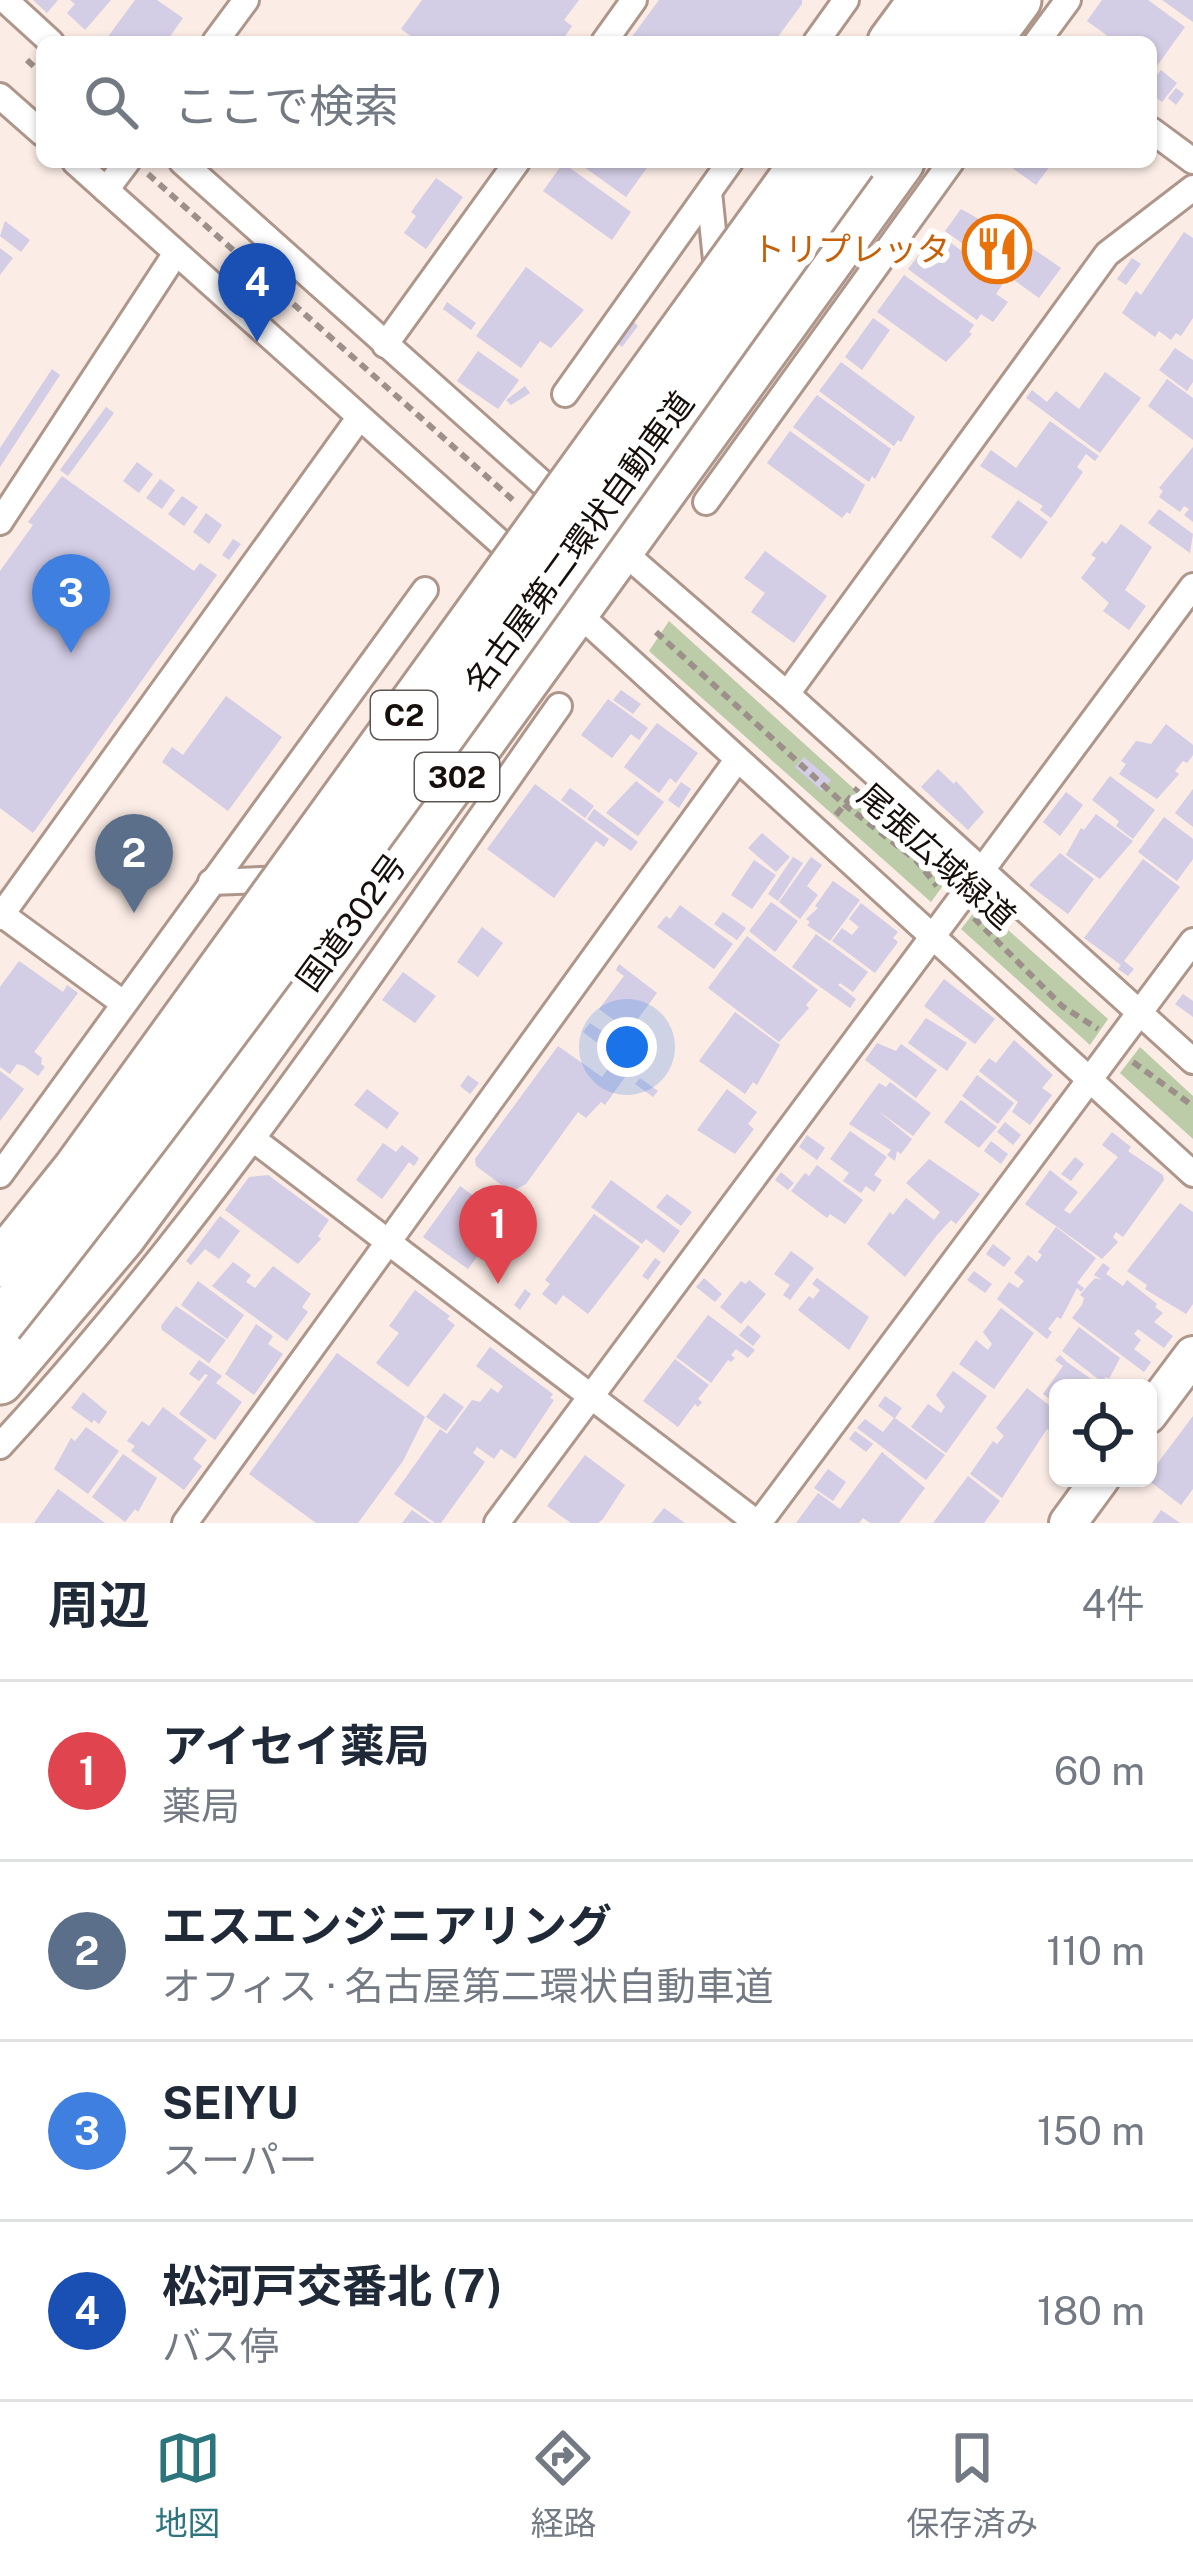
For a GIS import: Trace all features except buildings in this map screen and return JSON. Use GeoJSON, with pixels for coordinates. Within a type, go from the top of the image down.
{"type":"FeatureCollection","features":[{"type":"Feature","properties":{"kind":"highway"},"geometry":{"type":"LineString","coordinates":[[895,36],[922,0]]}},
{"type":"Feature","properties":{"kind":"highway"},"geometry":{"type":"LineString","coordinates":[[944,36],[971,0]]}},
{"type":"Feature","properties":{"kind":"highway"},"geometry":{"type":"LineString","coordinates":[[991,36],[1018,0]]}},
{"type":"Feature","properties":{"kind":"highway","name":"名古屋第二環状自動車道"},"geometry":{"type":"LineString","coordinates":[[0,1264],[77,1168],[800,168]]}},
{"type":"Feature","properties":{"kind":"highway","name":"名古屋第二環状自動車道"},"geometry":{"type":"LineString","coordinates":[[0,1324],[106,1190],[380,820],[850,168]]}},
{"type":"Feature","properties":{"kind":"highway","name":"国道302号"},"geometry":{"type":"LineString","coordinates":[[0,1381],[122,1237],[897,168]]}},
{"type":"Feature","properties":{"kind":"highway"},"geometry":{"type":"LineString","coordinates":[[0,1214],[56,1152],[361,774]]}},
{"type":"Feature","properties":{"kind":"street"},"geometry":{"type":"LineString","coordinates":[[5,0],[44,36]]}},
{"type":"Feature","properties":{"kind":"street"},"geometry":{"type":"LineString","coordinates":[[219,36],[246,0]]}},
{"type":"Feature","properties":{"kind":"street"},"geometry":{"type":"LineString","coordinates":[[608,36],[634,0]]}},
{"type":"Feature","properties":{"kind":"street"},"geometry":{"type":"LineString","coordinates":[[820,36],[846,0]]}},
{"type":"Feature","properties":{"kind":"street"},"geometry":{"type":"LineString","coordinates":[[1041,36],[1068,0]]}},
{"type":"Feature","properties":{"kind":"street"},"geometry":{"type":"LineString","coordinates":[[3,104],[36,129]]}},
{"type":"Feature","properties":{"kind":"street"},"geometry":{"type":"LineString","coordinates":[[1157,134],[1193,161]]}},
{"type":"Feature","properties":{"kind":"street"},"geometry":{"type":"LineString","coordinates":[[82,168],[1193,1174]]}},
{"type":"Feature","properties":{"kind":"street"},"geometry":{"type":"LineString","coordinates":[[106,190],[126,168]]}},
{"type":"Feature","properties":{"kind":"street"},"geometry":{"type":"LineString","coordinates":[[189,168],[525,470],[787,694],[1193,1061]]}},
{"type":"Feature","properties":{"kind":"street"},"geometry":{"type":"LineString","coordinates":[[385,345],[513,168]]}},
{"type":"Feature","properties":{"kind":"street"},"geometry":{"type":"LineString","coordinates":[[565,394],[726,168]]}},
{"type":"Feature","properties":{"kind":"street"},"geometry":{"type":"LineString","coordinates":[[706,502],[947,168]]}},
{"type":"Feature","properties":{"kind":"street"},"geometry":{"type":"LineString","coordinates":[[787,694],[1107,254],[1193,188]]}},
{"type":"Feature","properties":{"kind":"street"},"geometry":{"type":"LineString","coordinates":[[709,192],[730,398]]}},
{"type":"Feature","properties":{"kind":"street"},"geometry":{"type":"LineString","coordinates":[[0,522],[176,253]]}},
{"type":"Feature","properties":{"kind":"street"},"geometry":{"type":"LineString","coordinates":[[817,279],[868,278]]}},
{"type":"Feature","properties":{"kind":"street"},"geometry":{"type":"LineString","coordinates":[[123,1003],[1,915],[359,418]]}},
{"type":"Feature","properties":{"kind":"street"},"geometry":{"type":"LineString","coordinates":[[496,1523],[1193,586]]}},
{"type":"Feature","properties":{"kind":"street"},"geometry":{"type":"LineString","coordinates":[[0,1174],[425,590]]}},
{"type":"Feature","properties":{"kind":"street"},"geometry":{"type":"LineString","coordinates":[[0,1446],[71,1368],[253,1139],[559,706]]}},
{"type":"Feature","properties":{"kind":"street"},"geometry":{"type":"LineString","coordinates":[[185,1523],[737,760]]}},
{"type":"Feature","properties":{"kind":"street"},"geometry":{"type":"LineString","coordinates":[[212,882],[386,875]]}},
{"type":"Feature","properties":{"kind":"street"},"geometry":{"type":"LineString","coordinates":[[253,1139],[758,1523],[1193,941]]}},
{"type":"Feature","properties":{"kind":"street"},"geometry":{"type":"LineString","coordinates":[[1157,1403],[1193,1355]]}},
{"type":"Feature","properties":{"kind":"street"},"geometry":{"type":"LineString","coordinates":[[1067,1523],[1094,1487]]}},
{"type":"Feature","properties":{"kind":"path"},"geometry":{"type":"LineString","coordinates":[[138,168],[521,507]]}},
{"type":"Feature","properties":{"kind":"path","name":"尾張広域緑道"},"geometry":{"type":"LineString","coordinates":[[656,632],[844,805],[916,860],[1063,1006],[1193,1106]]}},
{"type":"Feature","properties":{"kind":"path"},"geometry":{"type":"LineString","coordinates":[[820,836],[872,771]]}},
{"type":"Feature","properties":{"kind":"green space"},"geometry":{"type":"Polygon","coordinates":[[[669,621],[950,876],[931,902],[649,651],[669,621]]]}},
{"type":"Feature","properties":{"kind":"green space"},"geometry":{"type":"Polygon","coordinates":[[[980,905],[1108,1019],[1090,1045],[961,929],[980,905]]]}},
{"type":"Feature","properties":{"kind":"green space"},"geometry":{"type":"Polygon","coordinates":[[[1140,1047],[1193,1096],[1193,1139],[1120,1073],[1140,1047]]]}},
{"type":"Feature","properties":{"kind":"place","name":"トリプレッタ"},"geometry":{"type":"Point","coordinates":[997,249]}},
{"type":"Feature","properties":{"kind":"place","name":"松河戸交番北 (7)"},"geometry":{"type":"Point","coordinates":[257,342]}},
{"type":"Feature","properties":{"kind":"place","name":"SEIYU"},"geometry":{"type":"Point","coordinates":[71,653]}},
{"type":"Feature","properties":{"kind":"place","name":"エスエンジニアリング"},"geometry":{"type":"Point","coordinates":[134,913]}},
{"type":"Feature","properties":{"kind":"place","name":"アイセイ薬局"},"geometry":{"type":"Point","coordinates":[498,1284]}}]}
